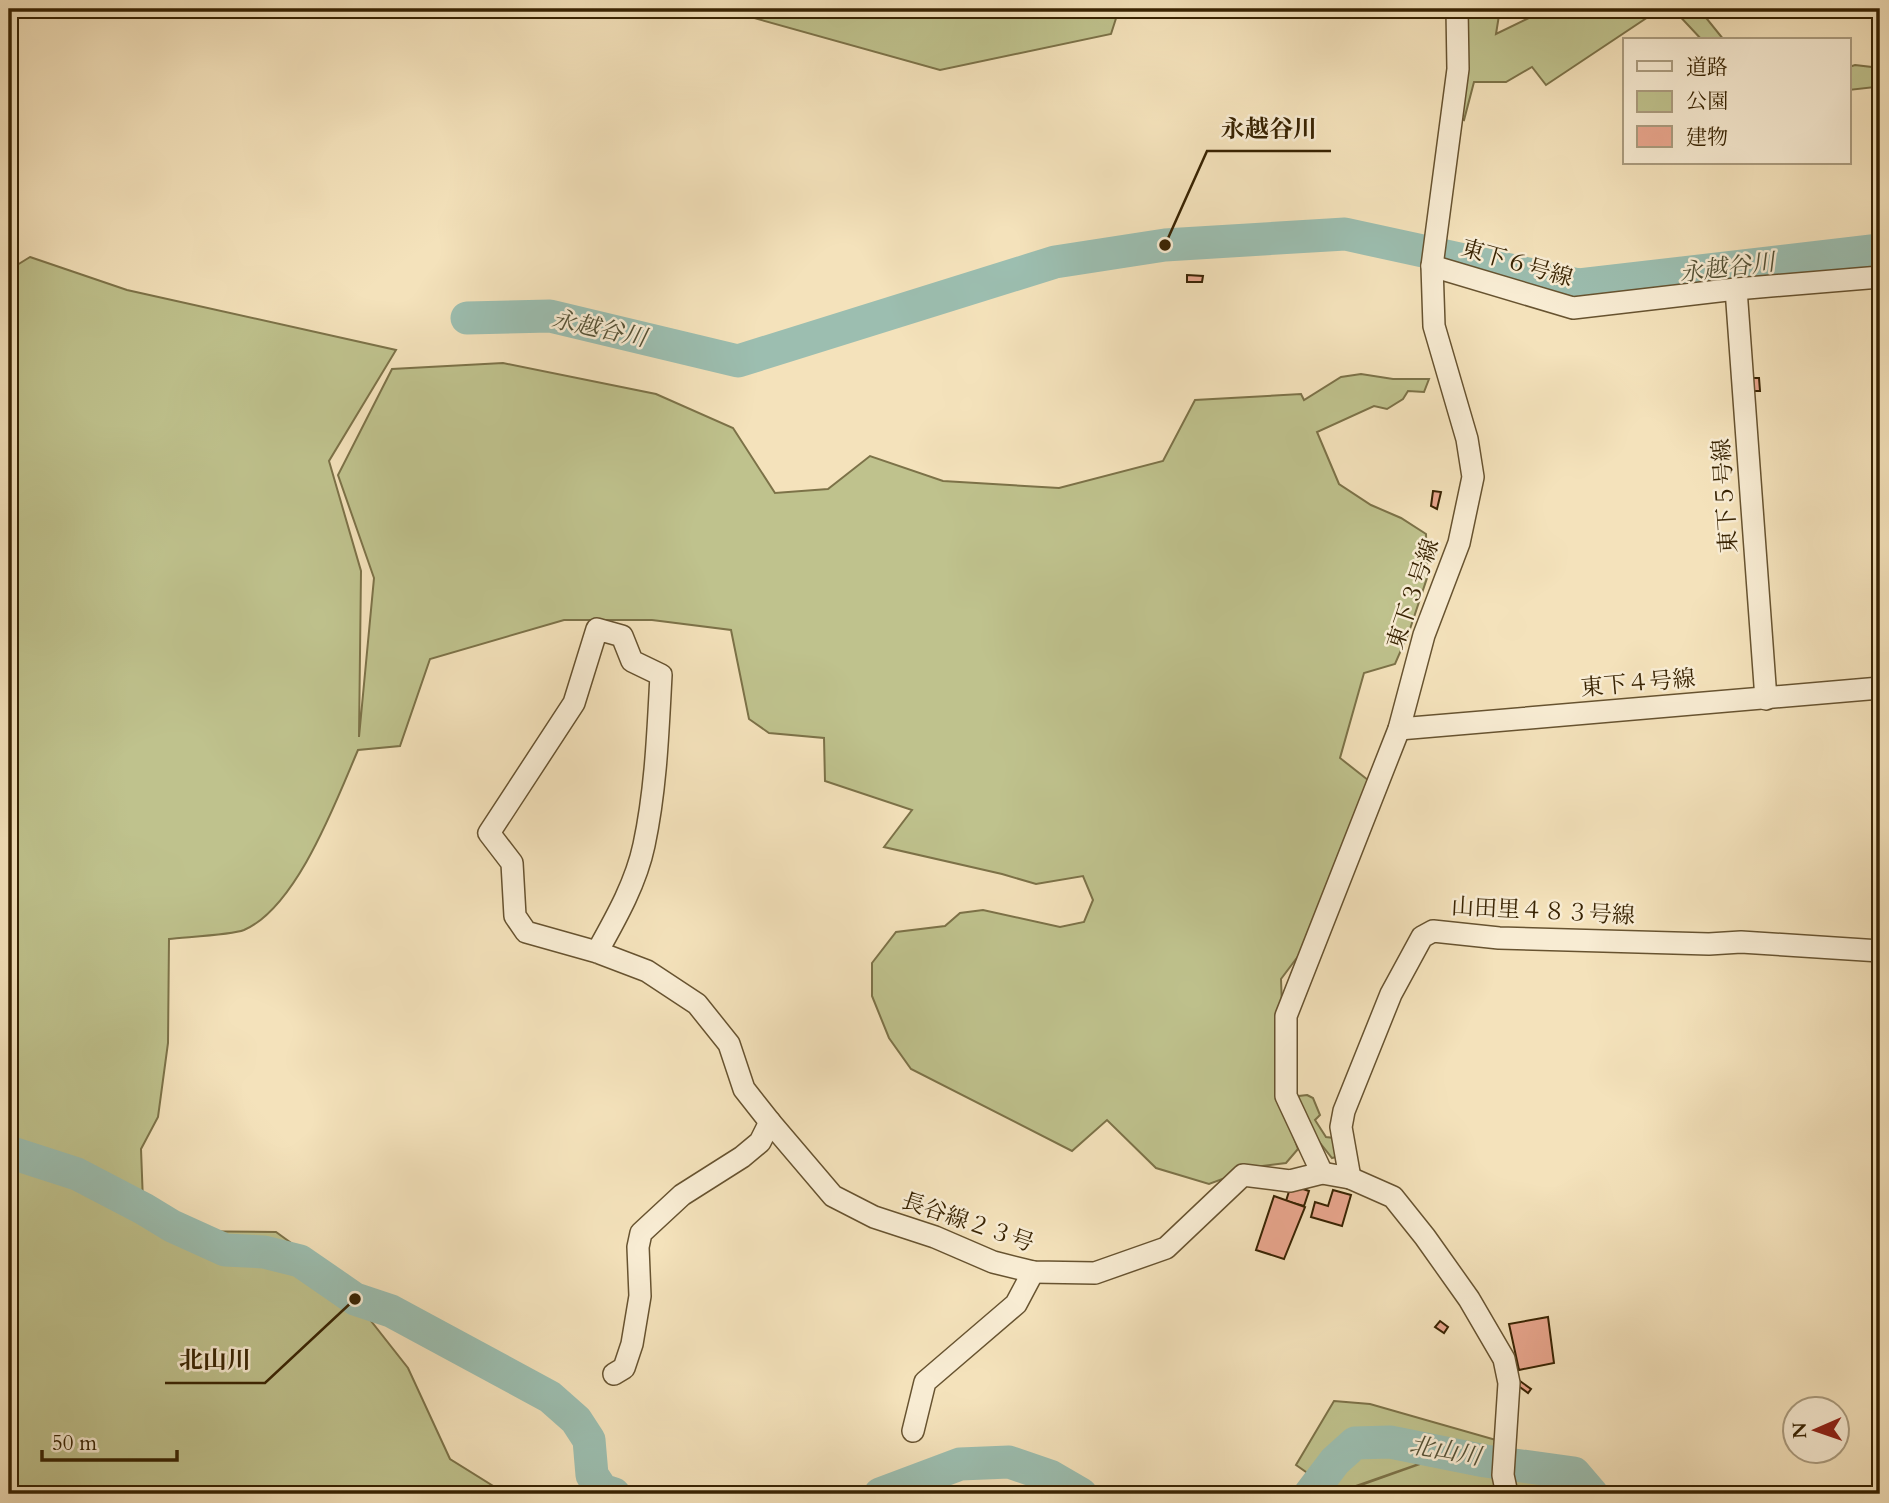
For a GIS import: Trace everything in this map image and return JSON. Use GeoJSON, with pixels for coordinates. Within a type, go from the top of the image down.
{"type":"FeatureCollection","features":[{"type":"Feature","properties":{"kind":"street","name":"東下３号線"},"geometry":{"type":"LineString","coordinates":[[1322,1173],[1286,1096],[1286,1016],[1399,729],[1424,635],[1460,543],[1473,477],[1468,439],[1434,326],[1433,258],[1458,69],[1457,9]]}},
{"type":"Feature","properties":{"kind":"street","name":"東下６号線"},"geometry":{"type":"LineString","coordinates":[[1433,258],[1573,308],[1735,289],[1880,277]]}},
{"type":"Feature","properties":{"kind":"street","name":"東下５号線"},"geometry":{"type":"LineString","coordinates":[[1735,289],[1766,699]]}},
{"type":"Feature","properties":{"kind":"street","name":"長谷線２３号"},"geometry":{"type":"LineString","coordinates":[[597,952],[625,900],[644,846],[657,750],[661,675],[632,662],[622,636],[597,629],[574,703],[489,833],[512,863],[515,916],[526,932],[597,952],[648,971],[697,1004],[729,1044],[744,1089],[834,1196],[873,1217],[935,1237],[993,1262],[1033,1272],[1095,1273],[1166,1248],[1243,1175],[1290,1181],[1322,1173],[1350,1178],[1393,1198],[1426,1237],[1469,1299],[1504,1359],[1509,1383],[1505,1485]]}},
{"type":"Feature","properties":{"kind":"street","name":"東下４号線"},"geometry":{"type":"LineString","coordinates":[[1399,729],[1880,688]]}},
{"type":"Feature","properties":{"kind":"street","name":"山田里４８３号線"},"geometry":{"type":"LineString","coordinates":[[1350,1178],[1341,1126],[1344,1111],[1391,994],[1422,937],[1433,931],[1499,938],[1709,944],[1741,942],[1880,951]]}},
{"type":"Feature","properties":{"kind":"street"},"geometry":{"type":"LineString","coordinates":[[614,1374],[624,1368],[636,1323],[640,1296],[638,1247],[641,1233],[682,1195],[742,1157],[760,1142],[770,1122]]}},
{"type":"Feature","properties":{"kind":"street"},"geometry":{"type":"LineString","coordinates":[[913,1431],[925,1382],[1016,1304],[1033,1272]]}},
{"type":"Feature","properties":{"kind":"green space"},"geometry":{"type":"Polygon","coordinates":[[[722,9],[1119,9],[1111,34],[940,70],[722,9]]]}},
{"type":"Feature","properties":{"kind":"green space"},"geometry":{"type":"Polygon","coordinates":[[[1463,9],[1500,9],[1496,34],[1547,9],[1660,9],[1546,85],[1532,67],[1506,82],[1474,82],[1464,120],[1457,117],[1463,9]]]}},
{"type":"Feature","properties":{"kind":"green space"},"geometry":{"type":"Polygon","coordinates":[[[1673,9],[1699,9],[1722,38],[1700,38],[1673,9]]]}},
{"type":"Feature","properties":{"kind":"green space"},"geometry":{"type":"Polygon","coordinates":[[[1850,67],[1880,68],[1880,90],[1875,87],[1850,90],[1850,67]]]}},
{"type":"Feature","properties":{"kind":"green space"},"geometry":{"type":"Polygon","coordinates":[[[30,257],[127,290],[396,350],[329,461],[361,571],[359,737],[374,578],[338,475],[392,369],[503,363],[656,394],[733,428],[775,493],[828,489],[870,456],[943,481],[1059,488],[1163,461],[1195,400],[1301,394],[1304,400],[1341,377],[1361,374],[1393,379],[1429,379],[1424,392],[1408,391],[1403,399],[1387,409],[1374,406],[1317,432],[1339,484],[1371,505],[1401,518],[1426,534],[1427,578],[1395,664],[1364,673],[1340,758],[1368,780],[1305,947],[1281,979],[1286,1116],[1298,1149],[1286,1163],[1255,1167],[1209,1184],[1156,1168],[1107,1120],[1072,1151],[911,1069],[889,1038],[872,996],[872,963],[896,932],[945,926],[960,913],[983,910],[1060,927],[1084,922],[1093,900],[1083,876],[1036,884],[884,847],[912,810],[825,781],[824,738],[769,733],[749,719],[731,630],[652,620],[564,620],[430,659],[400,746],[358,750],[313,851],[281,899],[263,918],[244,930],[169,939],[168,1043],[158,1117],[141,1149],[143,1202],[162,1231],[276,1232],[334,1274],[408,1368],[450,1459],[506,1494],[9,1494],[9,270],[30,257]]]}},
{"type":"Feature","properties":{"kind":"green space"},"geometry":{"type":"Polygon","coordinates":[[[1307,1095],[1313,1098],[1320,1115],[1315,1120],[1326,1137],[1334,1138],[1336,1157],[1332,1158],[1297,1109],[1299,1096],[1307,1095]]]}},
{"type":"Feature","properties":{"kind":"green space"},"geometry":{"type":"Polygon","coordinates":[[[1334,1401],[1370,1404],[1496,1440],[1496,1449],[1467,1451],[1512,1450],[1547,1466],[1570,1494],[1336,1494],[1459,1450],[1333,1494],[1323,1494],[1306,1472],[1296,1465],[1334,1401]]]}},
{"type":"Feature","properties":{"kind":"building"},"geometry":{"type":"Polygon","coordinates":[[[1187,275],[1203,276],[1202,282],[1187,282],[1187,275]]]}},
{"type":"Feature","properties":{"kind":"building"},"geometry":{"type":"Polygon","coordinates":[[[1752,378],[1759,378],[1760,391],[1753,391],[1752,378]]]}},
{"type":"Feature","properties":{"kind":"building"},"geometry":{"type":"Polygon","coordinates":[[[1433,491],[1441,492],[1437,509],[1431,506],[1433,491]]]}},
{"type":"Feature","properties":{"kind":"building"},"geometry":{"type":"Polygon","coordinates":[[[1291,1185],[1309,1191],[1304,1206],[1286,1201],[1291,1185]]]}},
{"type":"Feature","properties":{"kind":"building"},"geometry":{"type":"Polygon","coordinates":[[[1333,1190],[1351,1195],[1342,1226],[1311,1217],[1315,1202],[1328,1206],[1333,1190]]]}},
{"type":"Feature","properties":{"kind":"building"},"geometry":{"type":"Polygon","coordinates":[[[1274,1196],[1305,1207],[1284,1259],[1256,1250],[1274,1196]]]}},
{"type":"Feature","properties":{"kind":"building"},"geometry":{"type":"Polygon","coordinates":[[[1548,1317],[1554,1363],[1519,1370],[1509,1324],[1548,1317]]]}},
{"type":"Feature","properties":{"kind":"building"},"geometry":{"type":"Polygon","coordinates":[[[1440,1321],[1448,1327],[1444,1333],[1435,1327],[1440,1321]]]}},
{"type":"Feature","properties":{"kind":"building"},"geometry":{"type":"Polygon","coordinates":[[[1520,1381],[1531,1389],[1528,1393],[1517,1385],[1520,1381]]]}},
{"type":"Feature","properties":{"kind":"waterway","name":"永越谷川"},"geometry":{"type":"LineString","coordinates":[[467,318],[550,316],[738,361],[1055,262],[1165,245],[1345,234],[1579,285],[1880,250]]}},
{"type":"Feature","properties":{"kind":"waterway","name":"北山川"},"geometry":{"type":"LineString","coordinates":[[9,1152],[77,1174],[172,1226],[225,1250],[264,1252],[300,1261],[355,1299],[391,1311],[550,1397],[576,1420],[589,1440],[592,1475],[602,1490],[614,1494]]}},
{"type":"Feature","properties":{"kind":"waterway","name":"北山川"},"geometry":{"type":"LineString","coordinates":[[1310,1494],[1335,1461],[1355,1443],[1390,1442],[1485,1461],[1574,1473],[1592,1494]]}},
{"type":"Feature","properties":{"kind":"waterway","name":"北山川"},"geometry":{"type":"LineString","coordinates":[[880,1494],[960,1464],[1009,1462],[1050,1476],[1081,1494]]}},
{"type":"Feature","properties":{"kind":"place","name":"永越谷川"},"geometry":{"type":"Point","coordinates":[1165,245]}},
{"type":"Feature","properties":{"kind":"place","name":"北山川"},"geometry":{"type":"Point","coordinates":[355,1299]}}]}
